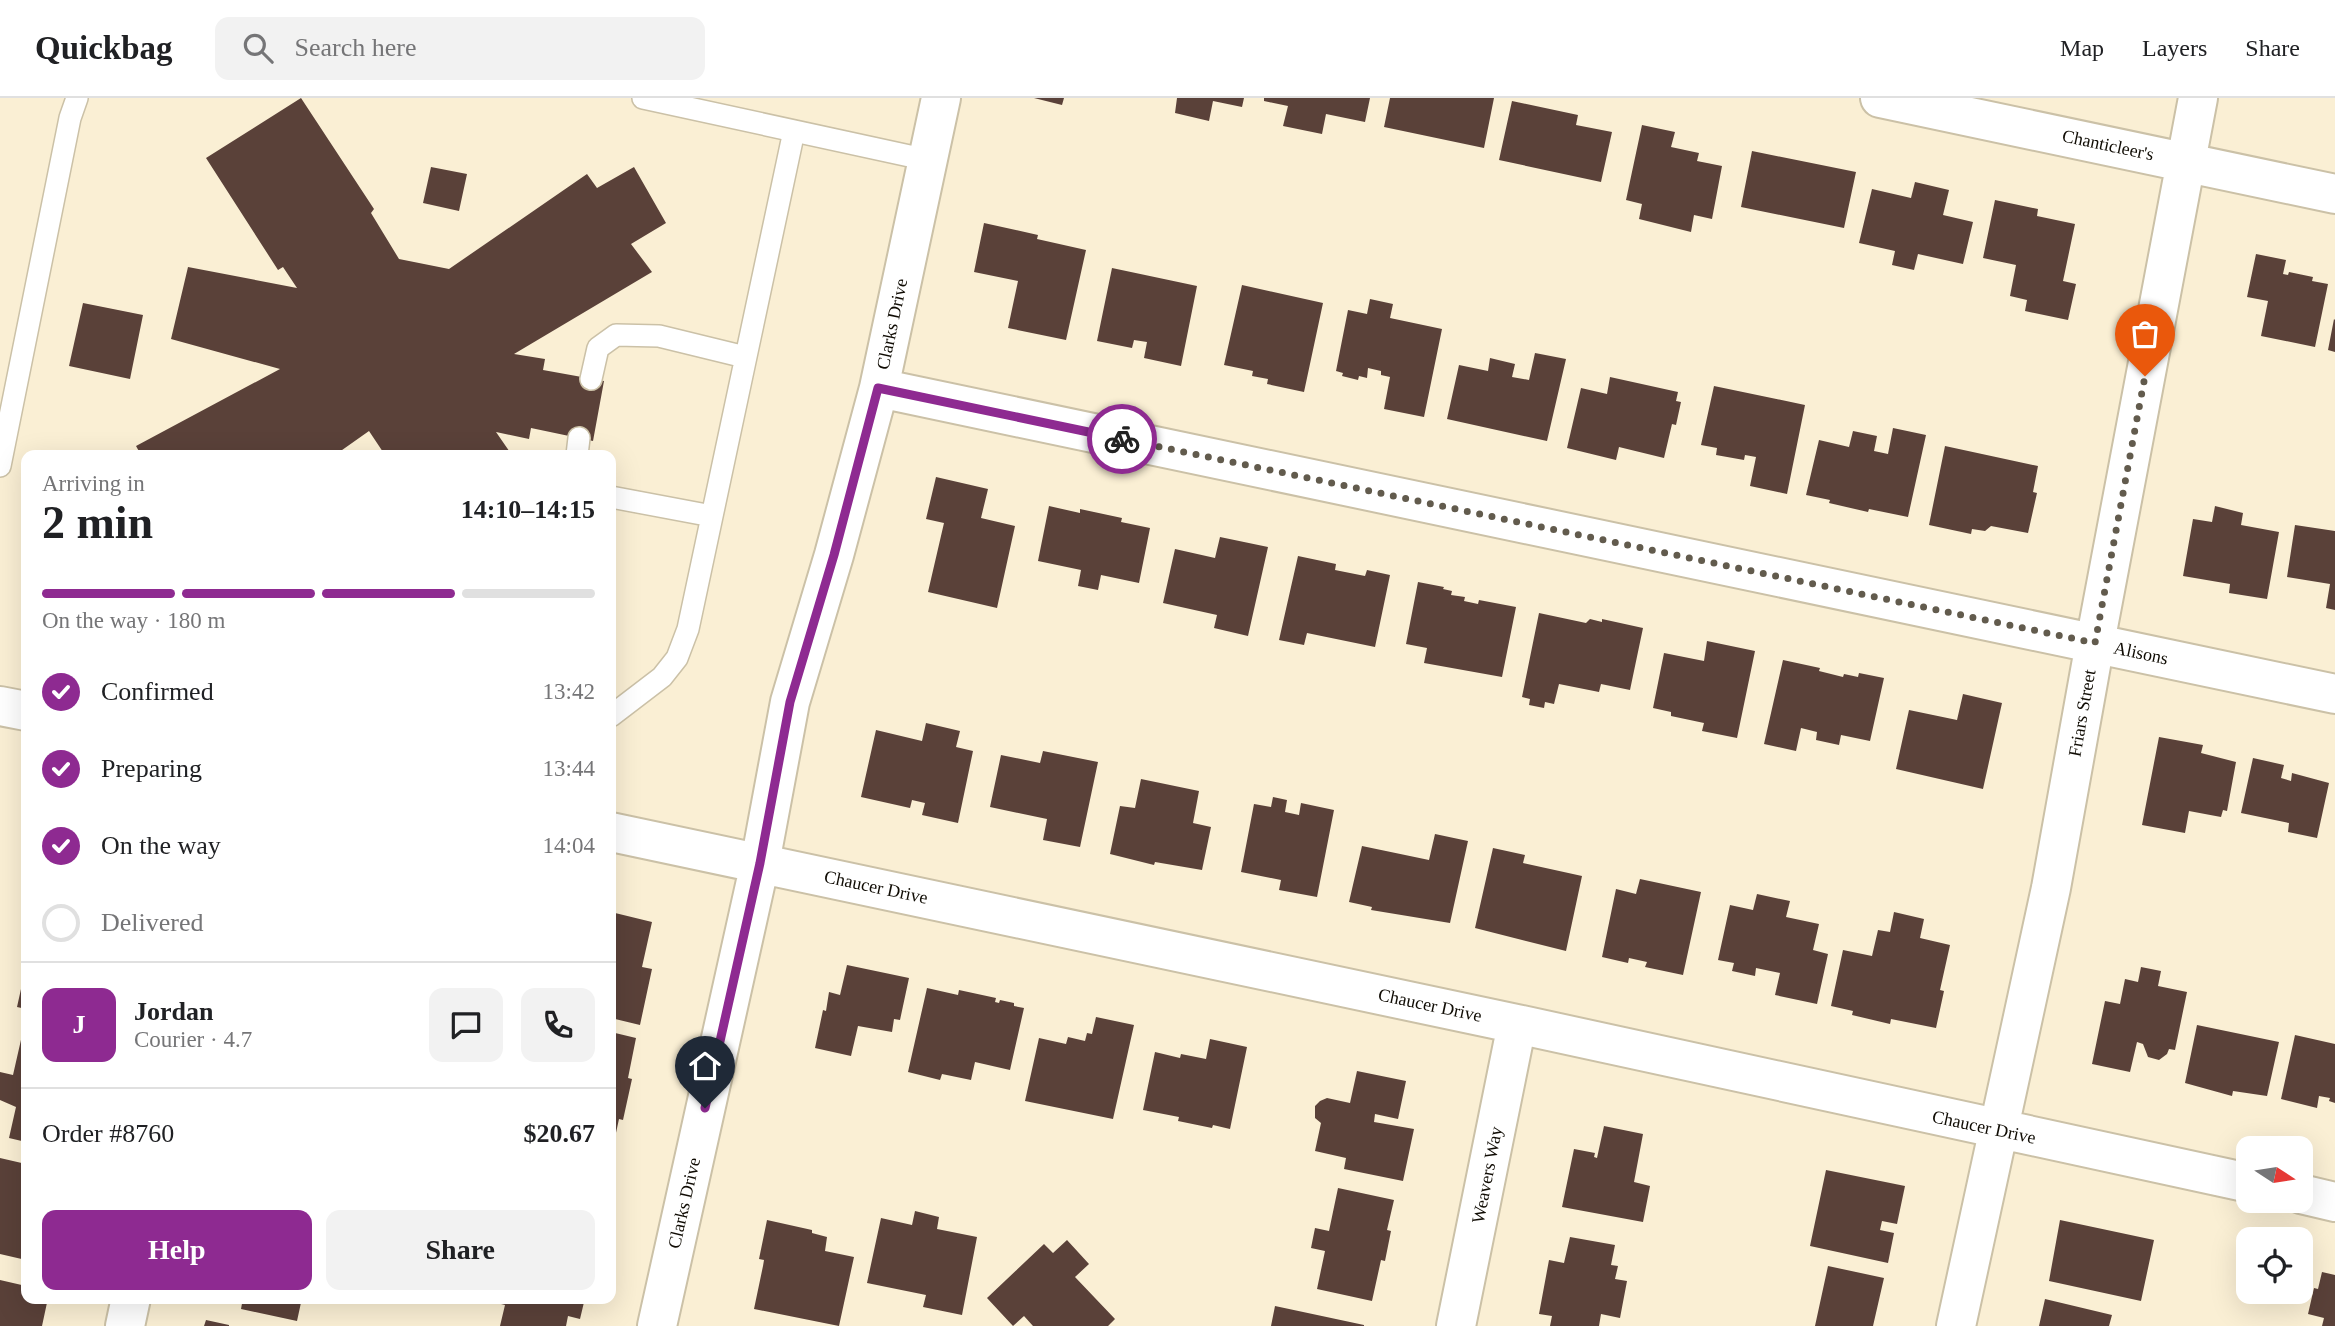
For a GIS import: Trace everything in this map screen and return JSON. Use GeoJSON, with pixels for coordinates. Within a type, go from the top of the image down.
{"type":"FeatureCollection","features":[{"type":"Feature","properties":{"kind":"street","name":"Clarks Drive"},"geometry":{"type":"LineString","coordinates":[[657,1326],[760,863],[790,702],[834,555],[878,388],[941,98]]}},
{"type":"Feature","properties":{"kind":"street","name":"Chanticleer's"},"geometry":{"type":"LineString","coordinates":[[1880,98],[2335,194]]}},
{"type":"Feature","properties":{"kind":"street","name":"Friars Street"},"geometry":{"type":"LineString","coordinates":[[1956,1326],[2051,888],[2198,98]]}},
{"type":"Feature","properties":{"kind":"street","name":"Alisons"},"geometry":{"type":"LineString","coordinates":[[878,388],[2335,694]]}},
{"type":"Feature","properties":{"kind":"street"},"geometry":{"type":"LineString","coordinates":[[0,706],[21,710]]}},
{"type":"Feature","properties":{"kind":"street","name":"Chaucer Drive"},"geometry":{"type":"LineString","coordinates":[[616,833],[2236,1180]]}},
{"type":"Feature","properties":{"kind":"street","name":"Weavers Way"},"geometry":{"type":"LineString","coordinates":[[1457,1326],[1517,1024]]}},
{"type":"Feature","properties":{"kind":"street"},"geometry":{"type":"LineString","coordinates":[[2314,1197],[2335,1202]]}},
{"type":"Feature","properties":{"kind":"street"},"geometry":{"type":"LineString","coordinates":[[125,1326],[130,1304]]}},
{"type":"Feature","properties":{"kind":"lane"},"geometry":{"type":"LineString","coordinates":[[0,466],[70,118],[77,98]]}},
{"type":"Feature","properties":{"kind":"lane"},"geometry":{"type":"LineString","coordinates":[[643,98],[928,160]]}},
{"type":"Feature","properties":{"kind":"lane"},"geometry":{"type":"LineString","coordinates":[[616,712],[662,677],[677,658],[688,629],[794,131]]}},
{"type":"Feature","properties":{"kind":"lane"},"geometry":{"type":"LineString","coordinates":[[591,379],[598,348],[616,335],[659,336],[745,357]]}},
{"type":"Feature","properties":{"kind":"lane"},"geometry":{"type":"LineString","coordinates":[[616,498],[712,516]]}},
{"type":"Feature","properties":{"kind":"building"},"geometry":{"type":"Polygon","coordinates":[[[301,98],[374,209],[371,213],[399,259],[449,269],[587,174],[597,188],[634,167],[666,223],[631,244],[652,272],[514,354],[545,359],[543,370],[604,381],[593,441],[531,428],[529,439],[496,432],[509,450],[382,450],[369,431],[342,450],[138,450],[136,446],[280,369],[171,339],[188,267],[297,288],[283,267],[278,270],[206,158],[301,98]]]}},
{"type":"Feature","properties":{"kind":"building"},"geometry":{"type":"Polygon","coordinates":[[[1034,98],[1064,98],[1062,105],[1034,98]]]}},
{"type":"Feature","properties":{"kind":"building"},"geometry":{"type":"Polygon","coordinates":[[[1177,98],[1244,98],[1242,107],[1213,101],[1209,121],[1175,113],[1177,98]]]}},
{"type":"Feature","properties":{"kind":"building"},"geometry":{"type":"Polygon","coordinates":[[[1264,98],[1370,98],[1365,122],[1326,114],[1322,134],[1283,126],[1288,106],[1264,101],[1264,98]]]}},
{"type":"Feature","properties":{"kind":"building"},"geometry":{"type":"Polygon","coordinates":[[[1390,98],[1494,98],[1484,148],[1384,127],[1390,98]]]}},
{"type":"Feature","properties":{"kind":"building"},"geometry":{"type":"Polygon","coordinates":[[[1512,101],[1578,115],[1576,125],[1612,132],[1601,182],[1499,160],[1512,101]]]}},
{"type":"Feature","properties":{"kind":"building"},"geometry":{"type":"Polygon","coordinates":[[[1642,125],[1675,132],[1671,147],[1699,153],[1697,161],[1722,166],[1712,219],[1694,215],[1691,232],[1639,219],[1642,204],[1626,200],[1642,125]]]}},
{"type":"Feature","properties":{"kind":"building"},"geometry":{"type":"Polygon","coordinates":[[[1752,151],[1856,172],[1844,228],[1741,207],[1752,151]]]}},
{"type":"Feature","properties":{"kind":"building"},"geometry":{"type":"Polygon","coordinates":[[[431,167],[467,174],[459,211],[423,203],[431,167]]]}},
{"type":"Feature","properties":{"kind":"building"},"geometry":{"type":"Polygon","coordinates":[[[1915,182],[1949,190],[1943,215],[1973,222],[1963,264],[1918,254],[1914,270],[1892,265],[1895,251],[1859,243],[1872,189],[1911,198],[1915,182]]]}},
{"type":"Feature","properties":{"kind":"building"},"geometry":{"type":"Polygon","coordinates":[[[1995,200],[2038,209],[2037,216],[2075,224],[2063,281],[2076,284],[2068,320],[2025,311],[2027,300],[2010,296],[2016,265],[1983,258],[1995,200]]]}},
{"type":"Feature","properties":{"kind":"building"},"geometry":{"type":"Polygon","coordinates":[[[984,223],[1038,235],[1037,239],[1086,250],[1066,340],[1008,328],[1018,281],[974,272],[984,223]]]}},
{"type":"Feature","properties":{"kind":"building"},"geometry":{"type":"Polygon","coordinates":[[[2256,254],[2286,260],[2283,274],[2288,275],[2289,272],[2313,277],[2312,281],[2328,284],[2315,347],[2261,336],[2268,301],[2247,297],[2256,254]]]}},
{"type":"Feature","properties":{"kind":"building"},"geometry":{"type":"Polygon","coordinates":[[[1112,268],[1197,286],[1181,366],[1144,358],[1147,342],[1134,340],[1132,348],[1097,341],[1112,268]]]}},
{"type":"Feature","properties":{"kind":"building"},"geometry":{"type":"Polygon","coordinates":[[[1242,285],[1323,303],[1304,392],[1267,384],[1268,379],[1252,376],[1253,371],[1224,365],[1242,285]]]}},
{"type":"Feature","properties":{"kind":"building"},"geometry":{"type":"Polygon","coordinates":[[[1370,299],[1393,304],[1390,318],[1442,329],[1424,417],[1384,409],[1390,377],[1381,375],[1381,371],[1368,368],[1367,378],[1359,376],[1358,380],[1342,376],[1343,373],[1336,371],[1348,310],[1367,314],[1370,299]]]}},
{"type":"Feature","properties":{"kind":"building"},"geometry":{"type":"Polygon","coordinates":[[[83,303],[143,315],[130,379],[69,366],[83,303]]]}},
{"type":"Feature","properties":{"kind":"building"},"geometry":{"type":"Polygon","coordinates":[[[2335,320],[2335,352],[2328,350],[2335,320]]]}},
{"type":"Feature","properties":{"kind":"building"},"geometry":{"type":"Polygon","coordinates":[[[1535,353],[1566,359],[1547,441],[1447,419],[1459,365],[1488,371],[1490,358],[1515,364],[1512,377],[1529,380],[1535,353]]]}},
{"type":"Feature","properties":{"kind":"building"},"geometry":{"type":"Polygon","coordinates":[[[1610,377],[1678,392],[1676,401],[1681,402],[1676,425],[1672,424],[1664,458],[1619,447],[1616,460],[1567,448],[1581,388],[1607,394],[1610,377]]]}},
{"type":"Feature","properties":{"kind":"building"},"geometry":{"type":"Polygon","coordinates":[[[1714,386],[1805,405],[1787,494],[1750,486],[1756,457],[1745,455],[1744,460],[1716,455],[1717,448],[1701,445],[1714,386]]]}},
{"type":"Feature","properties":{"kind":"building"},"geometry":{"type":"Polygon","coordinates":[[[1893,428],[1926,435],[1908,517],[1869,509],[1868,512],[1806,495],[1819,440],[1849,447],[1853,431],[1877,436],[1874,451],[1888,454],[1893,428]]]}},
{"type":"Feature","properties":{"kind":"building"},"geometry":{"type":"Polygon","coordinates":[[[1945,446],[2038,466],[2033,492],[2037,493],[2028,533],[1991,526],[1985,531],[1972,529],[1971,534],[1929,525],[1945,446]]]}},
{"type":"Feature","properties":{"kind":"building"},"geometry":{"type":"Polygon","coordinates":[[[936,477],[988,489],[981,518],[1015,526],[997,608],[928,592],[944,523],[926,519],[936,477]]]}},
{"type":"Feature","properties":{"kind":"building"},"geometry":{"type":"Polygon","coordinates":[[[1049,506],[1122,518],[1121,522],[1150,528],[1139,583],[1101,575],[1098,590],[1078,586],[1081,570],[1038,561],[1049,506]]]}},
{"type":"Feature","properties":{"kind":"building"},"geometry":{"type":"Polygon","coordinates":[[[2215,506],[2243,513],[2241,525],[2279,532],[2267,599],[2229,593],[2230,584],[2183,576],[2193,519],[2212,522],[2215,506]]]}},
{"type":"Feature","properties":{"kind":"building"},"geometry":{"type":"Polygon","coordinates":[[[2295,525],[2335,531],[2335,610],[2326,608],[2330,584],[2287,577],[2295,525]]]}},
{"type":"Feature","properties":{"kind":"building"},"geometry":{"type":"Polygon","coordinates":[[[1220,537],[1268,547],[1248,636],[1214,628],[1217,615],[1163,603],[1175,549],[1215,558],[1220,537]]]}},
{"type":"Feature","properties":{"kind":"building"},"geometry":{"type":"Polygon","coordinates":[[[1298,556],[1336,564],[1335,570],[1365,576],[1367,570],[1390,575],[1375,647],[1307,633],[1304,645],[1279,640],[1298,556]]]}},
{"type":"Feature","properties":{"kind":"building"},"geometry":{"type":"Polygon","coordinates":[[[1418,582],[1444,587],[1443,589],[1452,591],[1451,595],[1465,597],[1464,601],[1478,604],[1479,600],[1516,607],[1502,677],[1424,663],[1427,648],[1406,644],[1418,582]]]}},
{"type":"Feature","properties":{"kind":"building"},"geometry":{"type":"Polygon","coordinates":[[[1539,613],[1586,623],[1590,619],[1602,622],[1602,619],[1643,628],[1630,690],[1601,684],[1599,692],[1559,684],[1554,704],[1545,702],[1544,708],[1529,705],[1530,699],[1522,697],[1539,613]]]}},
{"type":"Feature","properties":{"kind":"building"},"geometry":{"type":"Polygon","coordinates":[[[1707,641],[1755,651],[1737,738],[1702,731],[1704,723],[1671,716],[1671,712],[1653,708],[1664,653],[1704,661],[1707,641]]]}},
{"type":"Feature","properties":{"kind":"building"},"geometry":{"type":"Polygon","coordinates":[[[1783,660],[1820,668],[1819,671],[1843,677],[1844,674],[1858,677],[1859,673],[1884,678],[1870,741],[1841,735],[1839,745],[1816,740],[1817,732],[1801,728],[1796,751],[1764,744],[1783,660]]]}},
{"type":"Feature","properties":{"kind":"building"},"geometry":{"type":"Polygon","coordinates":[[[1963,694],[2002,703],[1983,789],[1896,769],[1909,710],[1957,720],[1963,694]]]}},
{"type":"Feature","properties":{"kind":"building"},"geometry":{"type":"Polygon","coordinates":[[[926,723],[960,731],[956,747],[973,751],[958,823],[922,815],[925,803],[912,800],[910,808],[861,797],[876,730],[922,741],[926,723]]]}},
{"type":"Feature","properties":{"kind":"building"},"geometry":{"type":"Polygon","coordinates":[[[2159,737],[2203,745],[2201,753],[2236,762],[2227,811],[2223,810],[2221,817],[2189,811],[2185,833],[2142,825],[2159,737]]]}},
{"type":"Feature","properties":{"kind":"building"},"geometry":{"type":"Polygon","coordinates":[[[1043,751],[1098,762],[1080,847],[1043,840],[1047,819],[990,807],[1001,755],[1040,763],[1043,751]]]}},
{"type":"Feature","properties":{"kind":"building"},"geometry":{"type":"Polygon","coordinates":[[[2253,758],[2284,765],[2281,778],[2291,781],[2292,773],[2329,783],[2317,838],[2288,832],[2289,823],[2241,813],[2253,758]]]}},
{"type":"Feature","properties":{"kind":"building"},"geometry":{"type":"Polygon","coordinates":[[[1141,779],[1199,791],[1193,823],[1211,827],[1202,870],[1155,862],[1154,865],[1110,854],[1120,806],[1135,808],[1141,779]]]}},
{"type":"Feature","properties":{"kind":"building"},"geometry":{"type":"Polygon","coordinates":[[[1273,797],[1287,800],[1285,812],[1299,815],[1301,803],[1334,810],[1317,897],[1279,890],[1281,880],[1241,872],[1254,804],[1271,807],[1273,797]]]}},
{"type":"Feature","properties":{"kind":"building"},"geometry":{"type":"Polygon","coordinates":[[[1435,834],[1468,841],[1450,923],[1371,910],[1372,907],[1349,902],[1362,846],[1429,860],[1435,834]]]}},
{"type":"Feature","properties":{"kind":"building"},"geometry":{"type":"Polygon","coordinates":[[[1493,848],[1525,855],[1523,863],[1582,876],[1566,951],[1475,928],[1493,848]]]}},
{"type":"Feature","properties":{"kind":"building"},"geometry":{"type":"Polygon","coordinates":[[[1640,879],[1701,892],[1683,975],[1645,967],[1647,962],[1629,958],[1628,963],[1602,957],[1616,889],[1636,894],[1640,879]]]}},
{"type":"Feature","properties":{"kind":"building"},"geometry":{"type":"Polygon","coordinates":[[[1757,894],[1790,901],[1786,917],[1819,924],[1813,950],[1828,954],[1817,1004],[1775,995],[1780,973],[1756,968],[1755,976],[1732,971],[1734,963],[1718,960],[1730,905],[1753,910],[1757,894]]]}},
{"type":"Feature","properties":{"kind":"building"},"geometry":{"type":"Polygon","coordinates":[[[1894,912],[1924,919],[1920,938],[1950,945],[1940,990],[1944,991],[1936,1028],[1891,1019],[1890,1024],[1852,1015],[1853,1011],[1831,1006],[1843,950],[1872,956],[1878,930],[1890,932],[1894,912]]]}},
{"type":"Feature","properties":{"kind":"building"},"geometry":{"type":"Polygon","coordinates":[[[616,913],[652,922],[642,967],[652,969],[640,1025],[616,1019],[616,913]]]}},
{"type":"Feature","properties":{"kind":"building"},"geometry":{"type":"Polygon","coordinates":[[[847,965],[909,978],[900,1020],[894,1019],[892,1032],[858,1026],[851,1056],[815,1048],[829,992],[840,995],[847,965]]]}},
{"type":"Feature","properties":{"kind":"building"},"geometry":{"type":"Polygon","coordinates":[[[2141,967],[2161,971],[2158,986],[2187,992],[2175,1050],[2169,1049],[2159,1060],[2148,1057],[2143,1044],[2137,1042],[2130,1072],[2092,1064],[2105,1001],[2120,1004],[2125,979],[2138,982],[2141,967]]]}},
{"type":"Feature","properties":{"kind":"building"},"geometry":{"type":"Polygon","coordinates":[[[927,988],[958,995],[959,990],[996,998],[995,1002],[999,1003],[1000,1000],[1024,1008],[1010,1070],[975,1062],[971,1080],[942,1074],[940,1080],[908,1072],[927,988]]]}},
{"type":"Feature","properties":{"kind":"building"},"geometry":{"type":"Polygon","coordinates":[[[21,989],[21,1008],[17,1007],[21,989]]]}},
{"type":"Feature","properties":{"kind":"building"},"geometry":{"type":"Polygon","coordinates":[[[1096,1017],[1134,1025],[1113,1119],[1025,1101],[1039,1038],[1066,1044],[1068,1037],[1085,1041],[1087,1033],[1092,1034],[1096,1017]]]}},
{"type":"Feature","properties":{"kind":"building"},"geometry":{"type":"Polygon","coordinates":[[[2197,1025],[2279,1042],[2267,1096],[2233,1091],[2232,1096],[2185,1083],[2197,1025]]]}},
{"type":"Feature","properties":{"kind":"building"},"geometry":{"type":"Polygon","coordinates":[[[616,1033],[636,1038],[628,1078],[632,1079],[623,1120],[619,1119],[616,1133],[616,1033]]]}},
{"type":"Feature","properties":{"kind":"building"},"geometry":{"type":"Polygon","coordinates":[[[2295,1035],[2335,1044],[2335,1103],[2329,1101],[2330,1098],[2319,1096],[2317,1108],[2281,1099],[2295,1035]]]}},
{"type":"Feature","properties":{"kind":"building"},"geometry":{"type":"Polygon","coordinates":[[[1210,1039],[1247,1047],[1230,1129],[1178,1121],[1179,1117],[1143,1110],[1155,1052],[1180,1058],[1181,1054],[1206,1059],[1210,1039]]]}},
{"type":"Feature","properties":{"kind":"building"},"geometry":{"type":"Polygon","coordinates":[[[21,1040],[21,1141],[9,1138],[16,1107],[0,1100],[0,1072],[13,1075],[21,1040]]]}},
{"type":"Feature","properties":{"kind":"building"},"geometry":{"type":"Polygon","coordinates":[[[1357,1071],[1406,1081],[1398,1119],[1375,1114],[1374,1122],[1414,1129],[1403,1181],[1344,1169],[1346,1158],[1315,1151],[1321,1123],[1315,1118],[1315,1106],[1327,1098],[1350,1103],[1357,1071]]]}},
{"type":"Feature","properties":{"kind":"building"},"geometry":{"type":"Polygon","coordinates":[[[1604,1126],[1643,1134],[1634,1182],[1650,1186],[1643,1222],[1562,1207],[1574,1149],[1595,1153],[1594,1157],[1597,1158],[1604,1126]]]}},
{"type":"Feature","properties":{"kind":"building"},"geometry":{"type":"Polygon","coordinates":[[[0,1158],[21,1163],[21,1259],[0,1254],[0,1158]]]}},
{"type":"Feature","properties":{"kind":"building"},"geometry":{"type":"Polygon","coordinates":[[[1826,1170],[1905,1186],[1897,1224],[1882,1221],[1880,1230],[1894,1233],[1888,1263],[1810,1246],[1826,1170]]]}},
{"type":"Feature","properties":{"kind":"building"},"geometry":{"type":"Polygon","coordinates":[[[1338,1188],[1394,1200],[1387,1230],[1391,1231],[1385,1261],[1381,1260],[1372,1301],[1317,1289],[1325,1251],[1311,1248],[1315,1228],[1329,1231],[1338,1188]]]}},
{"type":"Feature","properties":{"kind":"building"},"geometry":{"type":"Polygon","coordinates":[[[915,1211],[939,1217],[937,1229],[977,1237],[962,1315],[923,1307],[926,1295],[867,1283],[881,1218],[912,1225],[915,1211]]]}},
{"type":"Feature","properties":{"kind":"building"},"geometry":{"type":"Polygon","coordinates":[[[767,1220],[812,1230],[812,1233],[827,1237],[825,1251],[854,1257],[839,1326],[754,1309],[764,1260],[759,1259],[767,1220]]]}},
{"type":"Feature","properties":{"kind":"building"},"geometry":{"type":"Polygon","coordinates":[[[2060,1220],[2154,1240],[2141,1301],[2049,1281],[2060,1220]]]}},
{"type":"Feature","properties":{"kind":"building"},"geometry":{"type":"Polygon","coordinates":[[[1570,1237],[1615,1245],[1611,1265],[1618,1266],[1615,1279],[1627,1281],[1620,1318],[1601,1314],[1599,1326],[1550,1326],[1552,1316],[1539,1314],[1549,1260],[1564,1263],[1570,1237]]]}},
{"type":"Feature","properties":{"kind":"building"},"geometry":{"type":"Polygon","coordinates":[[[1067,1240],[1089,1264],[1075,1277],[1115,1319],[1108,1326],[1033,1326],[1024,1316],[1013,1326],[987,1298],[1044,1244],[1053,1253],[1067,1240]]]}},
{"type":"Feature","properties":{"kind":"building"},"geometry":{"type":"Polygon","coordinates":[[[1828,1266],[1884,1278],[1873,1326],[1815,1326],[1828,1266]]]}},
{"type":"Feature","properties":{"kind":"building"},"geometry":{"type":"Polygon","coordinates":[[[2322,1272],[2335,1275],[2335,1326],[2322,1326],[2324,1318],[2308,1314],[2310,1304],[2313,1304],[2314,1288],[2318,1289],[2322,1272]]]}},
{"type":"Feature","properties":{"kind":"building"},"geometry":{"type":"Polygon","coordinates":[[[0,1280],[21,1285],[21,1304],[47,1304],[42,1326],[0,1326],[0,1280]]]}},
{"type":"Feature","properties":{"kind":"building"},"geometry":{"type":"Polygon","coordinates":[[[2045,1299],[2112,1315],[2109,1326],[2039,1326],[2045,1299]]]}},
{"type":"Feature","properties":{"kind":"building"},"geometry":{"type":"Polygon","coordinates":[[[242,1304],[301,1304],[297,1321],[241,1309],[242,1304]]]}},
{"type":"Feature","properties":{"kind":"building"},"geometry":{"type":"Polygon","coordinates":[[[501,1304],[584,1304],[580,1319],[568,1316],[566,1326],[500,1326],[505,1305],[501,1304]]]}},
{"type":"Feature","properties":{"kind":"building"},"geometry":{"type":"Polygon","coordinates":[[[1275,1306],[1364,1325],[1364,1326],[1271,1326],[1275,1306]]]}},
{"type":"Feature","properties":{"kind":"building"},"geometry":{"type":"Polygon","coordinates":[[[206,1320],[229,1325],[229,1326],[204,1326],[206,1320]]]}},
{"type":"Feature","properties":{"kind":"way so far"},"geometry":{"type":"LineString","coordinates":[[1122,439],[2095,643],[2145,376]]}},
{"type":"Feature","properties":{"kind":"route"},"geometry":{"type":"LineString","coordinates":[[705,1108],[760,863],[790,702],[834,555],[878,388],[1122,439]]}}]}
